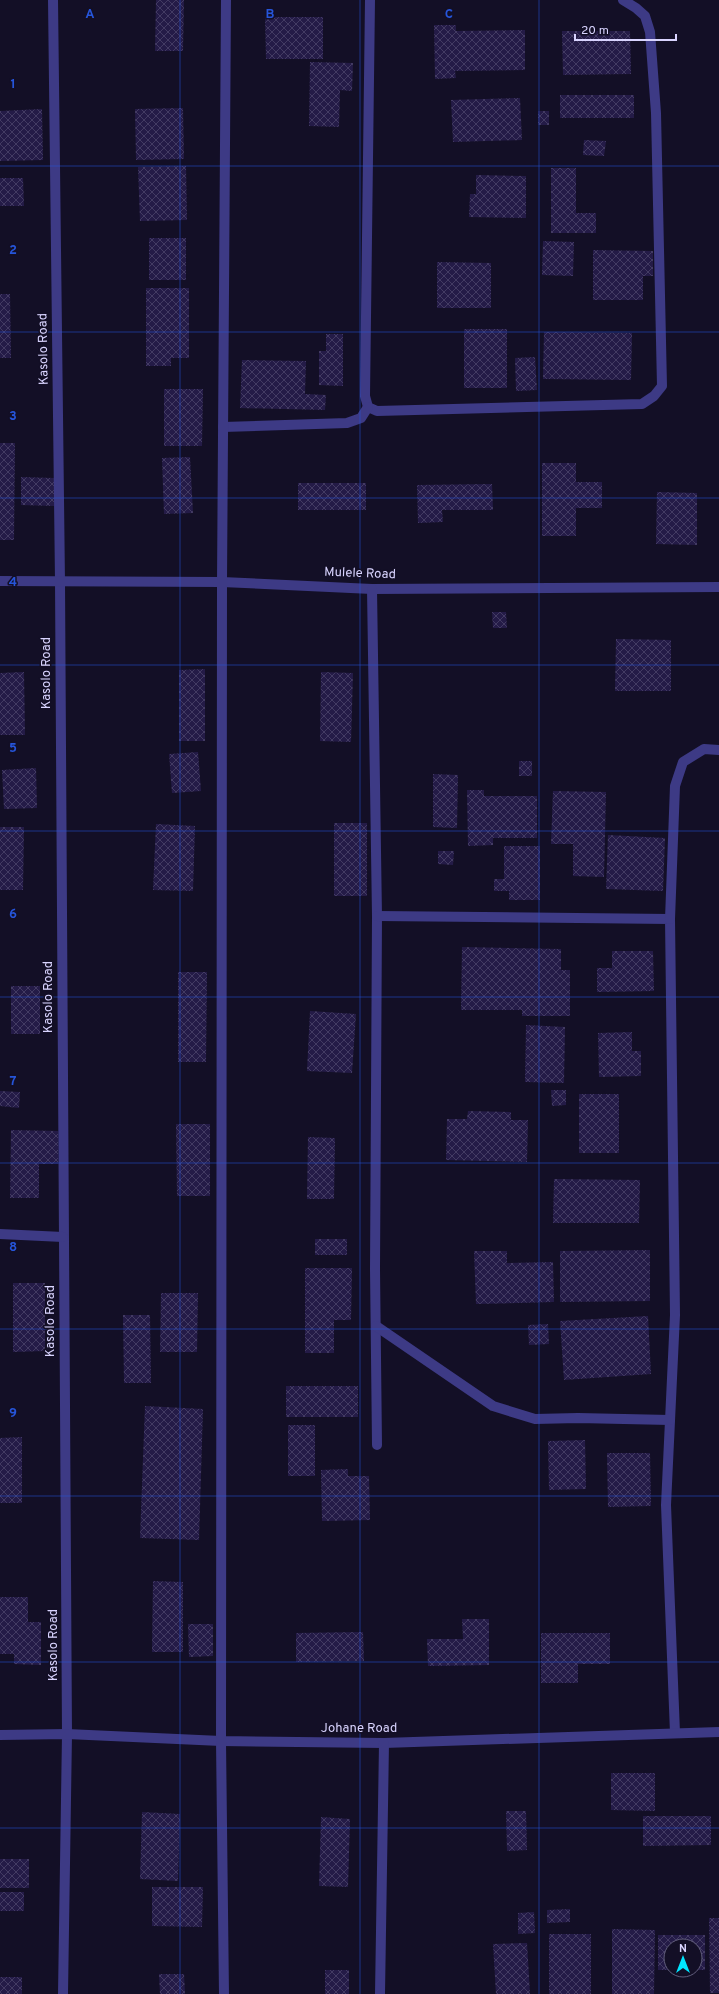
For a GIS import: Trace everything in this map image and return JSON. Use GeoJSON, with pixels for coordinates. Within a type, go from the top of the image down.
{"type":"FeatureCollection","features":[{"type":"Feature","properties":{"kind":"street","name":"Kasolo Road"},"geometry":{"type":"LineString","coordinates":[[53,0],[60,582],[67,1734],[63,1994]]}},
{"type":"Feature","properties":{"kind":"street"},"geometry":{"type":"LineString","coordinates":[[224,1994],[221,1741],[222,582],[226,0]]}},
{"type":"Feature","properties":{"kind":"street"},"geometry":{"type":"LineString","coordinates":[[370,0],[365,396],[368,406],[377,411],[642,404],[654,396],[662,386],[656,113],[650,32],[645,16],[636,8],[622,0]]}},
{"type":"Feature","properties":{"kind":"street"},"geometry":{"type":"LineString","coordinates":[[223,427],[347,423],[361,418],[368,406]]}},
{"type":"Feature","properties":{"kind":"street","name":"Mulele Road"},"geometry":{"type":"LineString","coordinates":[[0,581],[222,582],[372,589],[719,587]]}},
{"type":"Feature","properties":{"kind":"street"},"geometry":{"type":"LineString","coordinates":[[372,589],[377,916],[377,1445]]}},
{"type":"Feature","properties":{"kind":"street"},"geometry":{"type":"LineString","coordinates":[[675,1733],[666,1505],[675,1315],[670,919],[674,786],[682,762],[704,750],[719,750]]}},
{"type":"Feature","properties":{"kind":"street"},"geometry":{"type":"LineString","coordinates":[[377,916],[670,919]]}},
{"type":"Feature","properties":{"kind":"street"},"geometry":{"type":"LineString","coordinates":[[0,1234],[63,1236]]}},
{"type":"Feature","properties":{"kind":"street"},"geometry":{"type":"LineString","coordinates":[[376,1326],[493,1406],[535,1419],[578,1418],[670,1420]]}},
{"type":"Feature","properties":{"kind":"street","name":"Johane Road"},"geometry":{"type":"LineString","coordinates":[[0,1735],[67,1734],[221,1741],[384,1743],[719,1732]]}},
{"type":"Feature","properties":{"kind":"street"},"geometry":{"type":"LineString","coordinates":[[380,1994],[384,1743]]}},
{"type":"Feature","properties":{"kind":"building"},"geometry":{"type":"Polygon","coordinates":[[[156,0],[184,0],[183,51],[155,51],[156,0]]]}},
{"type":"Feature","properties":{"kind":"building"},"geometry":{"type":"Polygon","coordinates":[[[265,17],[323,17],[323,59],[266,59],[265,17]]]}},
{"type":"Feature","properties":{"kind":"building"},"geometry":{"type":"Polygon","coordinates":[[[434,25],[456,25],[456,31],[525,30],[525,70],[455,71],[456,78],[435,79],[434,25]]]}},
{"type":"Feature","properties":{"kind":"building"},"geometry":{"type":"Polygon","coordinates":[[[562,31],[630,31],[631,74],[563,75],[562,31]]]}},
{"type":"Feature","properties":{"kind":"building"},"geometry":{"type":"Polygon","coordinates":[[[310,62],[353,63],[352,91],[340,90],[339,127],[309,126],[310,62]]]}},
{"type":"Feature","properties":{"kind":"building"},"geometry":{"type":"Polygon","coordinates":[[[560,95],[634,95],[634,118],[560,118],[560,95]]]}},
{"type":"Feature","properties":{"kind":"building"},"geometry":{"type":"Polygon","coordinates":[[[520,98],[522,140],[453,142],[451,100],[520,98]]]}},
{"type":"Feature","properties":{"kind":"building"},"geometry":{"type":"Polygon","coordinates":[[[183,108],[184,159],[136,160],[135,109],[183,108]]]}},
{"type":"Feature","properties":{"kind":"building"},"geometry":{"type":"Polygon","coordinates":[[[42,109],[43,160],[0,161],[0,111],[42,109]]]}},
{"type":"Feature","properties":{"kind":"building"},"geometry":{"type":"Polygon","coordinates":[[[538,111],[549,111],[549,125],[538,125],[538,111]]]}},
{"type":"Feature","properties":{"kind":"building"},"geometry":{"type":"Polygon","coordinates":[[[584,140],[606,141],[604,156],[583,155],[584,140]]]}},
{"type":"Feature","properties":{"kind":"building"},"geometry":{"type":"Polygon","coordinates":[[[186,166],[187,220],[140,221],[138,167],[186,166]]]}},
{"type":"Feature","properties":{"kind":"building"},"geometry":{"type":"Polygon","coordinates":[[[551,168],[576,168],[576,213],[596,213],[596,233],[551,233],[551,168]]]}},
{"type":"Feature","properties":{"kind":"building"},"geometry":{"type":"Polygon","coordinates":[[[476,175],[526,176],[526,218],[469,217],[470,194],[476,194],[476,175]]]}},
{"type":"Feature","properties":{"kind":"building"},"geometry":{"type":"Polygon","coordinates":[[[0,178],[23,178],[24,206],[0,206],[0,178]]]}},
{"type":"Feature","properties":{"kind":"building"},"geometry":{"type":"Polygon","coordinates":[[[149,238],[186,238],[186,280],[149,280],[149,238]]]}},
{"type":"Feature","properties":{"kind":"building"},"geometry":{"type":"Polygon","coordinates":[[[543,241],[574,242],[573,276],[542,275],[543,241]]]}},
{"type":"Feature","properties":{"kind":"building"},"geometry":{"type":"Polygon","coordinates":[[[593,250],[653,251],[653,276],[643,276],[643,300],[593,300],[593,250]]]}},
{"type":"Feature","properties":{"kind":"building"},"geometry":{"type":"Polygon","coordinates":[[[437,262],[491,263],[491,308],[437,308],[437,262]]]}},
{"type":"Feature","properties":{"kind":"building"},"geometry":{"type":"Polygon","coordinates":[[[146,288],[189,288],[189,358],[171,358],[171,366],[146,366],[146,288]]]}},
{"type":"Feature","properties":{"kind":"building"},"geometry":{"type":"Polygon","coordinates":[[[0,294],[10,294],[11,358],[0,358],[0,294]]]}},
{"type":"Feature","properties":{"kind":"building"},"geometry":{"type":"Polygon","coordinates":[[[464,329],[507,329],[507,388],[464,388],[464,329]]]}},
{"type":"Feature","properties":{"kind":"building"},"geometry":{"type":"Polygon","coordinates":[[[544,332],[632,333],[631,380],[543,379],[544,332]]]}},
{"type":"Feature","properties":{"kind":"building"},"geometry":{"type":"Polygon","coordinates":[[[326,334],[343,334],[343,386],[319,385],[319,351],[326,351],[326,334]]]}},
{"type":"Feature","properties":{"kind":"building"},"geometry":{"type":"Polygon","coordinates":[[[535,357],[537,390],[516,391],[515,358],[535,357]]]}},
{"type":"Feature","properties":{"kind":"building"},"geometry":{"type":"Polygon","coordinates":[[[242,360],[306,361],[305,394],[326,395],[325,410],[240,408],[242,360]]]}},
{"type":"Feature","properties":{"kind":"building"},"geometry":{"type":"Polygon","coordinates":[[[164,389],[203,389],[202,446],[164,446],[164,389]]]}},
{"type":"Feature","properties":{"kind":"building"},"geometry":{"type":"Polygon","coordinates":[[[0,443],[15,443],[14,540],[0,540],[0,443]]]}},
{"type":"Feature","properties":{"kind":"building"},"geometry":{"type":"Polygon","coordinates":[[[190,457],[193,513],[164,514],[162,458],[190,457]]]}},
{"type":"Feature","properties":{"kind":"building"},"geometry":{"type":"Polygon","coordinates":[[[542,463],[576,463],[576,482],[602,482],[602,508],[576,508],[576,536],[542,536],[542,463]]]}},
{"type":"Feature","properties":{"kind":"building"},"geometry":{"type":"Polygon","coordinates":[[[21,477],[54,478],[54,506],[21,505],[21,477]]]}},
{"type":"Feature","properties":{"kind":"building"},"geometry":{"type":"Polygon","coordinates":[[[298,483],[366,483],[366,510],[298,510],[298,483]]]}},
{"type":"Feature","properties":{"kind":"building"},"geometry":{"type":"Polygon","coordinates":[[[492,484],[493,510],[442,510],[443,522],[418,523],[417,485],[492,484]]]}},
{"type":"Feature","properties":{"kind":"building"},"geometry":{"type":"Polygon","coordinates":[[[657,492],[697,493],[697,545],[656,544],[657,492]]]}},
{"type":"Feature","properties":{"kind":"building"},"geometry":{"type":"Polygon","coordinates":[[[492,612],[506,612],[507,628],[493,628],[492,612]]]}},
{"type":"Feature","properties":{"kind":"building"},"geometry":{"type":"Polygon","coordinates":[[[616,639],[671,640],[671,691],[615,691],[616,639]]]}},
{"type":"Feature","properties":{"kind":"building"},"geometry":{"type":"Polygon","coordinates":[[[205,669],[205,741],[179,741],[179,670],[205,669]]]}},
{"type":"Feature","properties":{"kind":"building"},"geometry":{"type":"Polygon","coordinates":[[[24,672],[25,735],[0,735],[0,673],[24,672]]]}},
{"type":"Feature","properties":{"kind":"building"},"geometry":{"type":"Polygon","coordinates":[[[321,672],[353,673],[351,742],[320,741],[321,672]]]}},
{"type":"Feature","properties":{"kind":"building"},"geometry":{"type":"Polygon","coordinates":[[[198,752],[201,791],[172,793],[169,754],[198,752]]]}},
{"type":"Feature","properties":{"kind":"building"},"geometry":{"type":"Polygon","coordinates":[[[519,761],[532,761],[532,776],[519,776],[519,761]]]}},
{"type":"Feature","properties":{"kind":"building"},"geometry":{"type":"Polygon","coordinates":[[[36,768],[37,808],[4,809],[2,770],[36,768]]]}},
{"type":"Feature","properties":{"kind":"building"},"geometry":{"type":"Polygon","coordinates":[[[433,774],[458,775],[457,828],[433,827],[433,774]]]}},
{"type":"Feature","properties":{"kind":"building"},"geometry":{"type":"Polygon","coordinates":[[[467,790],[484,790],[484,796],[537,796],[537,838],[493,838],[493,845],[468,846],[467,790]]]}},
{"type":"Feature","properties":{"kind":"building"},"geometry":{"type":"Polygon","coordinates":[[[553,791],[606,792],[604,877],[573,876],[573,844],[551,844],[553,791]]]}},
{"type":"Feature","properties":{"kind":"building"},"geometry":{"type":"Polygon","coordinates":[[[334,823],[367,823],[367,896],[334,896],[334,823]]]}},
{"type":"Feature","properties":{"kind":"building"},"geometry":{"type":"Polygon","coordinates":[[[156,824],[195,826],[193,891],[153,890],[156,824]]]}},
{"type":"Feature","properties":{"kind":"building"},"geometry":{"type":"Polygon","coordinates":[[[0,827],[24,827],[23,890],[0,890],[0,827]]]}},
{"type":"Feature","properties":{"kind":"building"},"geometry":{"type":"Polygon","coordinates":[[[608,835],[665,838],[663,891],[606,889],[608,835]]]}},
{"type":"Feature","properties":{"kind":"building"},"geometry":{"type":"Polygon","coordinates":[[[504,846],[540,846],[540,900],[509,900],[509,891],[494,891],[494,879],[504,879],[504,846]]]}},
{"type":"Feature","properties":{"kind":"building"},"geometry":{"type":"Polygon","coordinates":[[[438,851],[454,851],[453,865],[438,864],[438,851]]]}},
{"type":"Feature","properties":{"kind":"building"},"geometry":{"type":"Polygon","coordinates":[[[462,947],[561,949],[561,970],[570,970],[570,1016],[522,1016],[522,1010],[461,1010],[462,947]]]}},
{"type":"Feature","properties":{"kind":"building"},"geometry":{"type":"Polygon","coordinates":[[[612,951],[653,951],[654,991],[597,992],[597,968],[612,968],[612,951]]]}},
{"type":"Feature","properties":{"kind":"building"},"geometry":{"type":"Polygon","coordinates":[[[178,972],[207,972],[206,1062],[178,1062],[178,972]]]}},
{"type":"Feature","properties":{"kind":"building"},"geometry":{"type":"Polygon","coordinates":[[[11,986],[40,986],[40,1034],[11,1034],[11,986]]]}},
{"type":"Feature","properties":{"kind":"building"},"geometry":{"type":"Polygon","coordinates":[[[310,1011],[356,1014],[352,1073],[307,1071],[310,1011]]]}},
{"type":"Feature","properties":{"kind":"building"},"geometry":{"type":"Polygon","coordinates":[[[526,1025],[565,1027],[564,1083],[525,1082],[526,1025]]]}},
{"type":"Feature","properties":{"kind":"building"},"geometry":{"type":"Polygon","coordinates":[[[632,1032],[632,1051],[641,1051],[641,1076],[599,1077],[598,1033],[632,1032]]]}},
{"type":"Feature","properties":{"kind":"building"},"geometry":{"type":"Polygon","coordinates":[[[551,1090],[566,1090],[566,1105],[552,1106],[551,1090]]]}},
{"type":"Feature","properties":{"kind":"building"},"geometry":{"type":"Polygon","coordinates":[[[0,1091],[20,1092],[19,1108],[0,1106],[0,1091]]]}},
{"type":"Feature","properties":{"kind":"building"},"geometry":{"type":"Polygon","coordinates":[[[579,1094],[619,1094],[619,1153],[579,1153],[579,1094]]]}},
{"type":"Feature","properties":{"kind":"building"},"geometry":{"type":"Polygon","coordinates":[[[468,1111],[511,1112],[511,1120],[528,1120],[527,1162],[446,1160],[447,1119],[467,1119],[468,1111]]]}},
{"type":"Feature","properties":{"kind":"building"},"geometry":{"type":"Polygon","coordinates":[[[176,1124],[210,1124],[210,1196],[177,1196],[176,1124]]]}},
{"type":"Feature","properties":{"kind":"building"},"geometry":{"type":"Polygon","coordinates":[[[11,1130],[58,1131],[58,1164],[39,1164],[39,1198],[10,1198],[11,1130]]]}},
{"type":"Feature","properties":{"kind":"building"},"geometry":{"type":"Polygon","coordinates":[[[308,1137],[335,1138],[334,1199],[307,1199],[308,1137]]]}},
{"type":"Feature","properties":{"kind":"building"},"geometry":{"type":"Polygon","coordinates":[[[554,1179],[640,1180],[639,1223],[553,1223],[554,1179]]]}},
{"type":"Feature","properties":{"kind":"building"},"geometry":{"type":"Polygon","coordinates":[[[315,1239],[347,1239],[347,1255],[315,1255],[315,1239]]]}},
{"type":"Feature","properties":{"kind":"building"},"geometry":{"type":"Polygon","coordinates":[[[650,1250],[650,1301],[560,1302],[560,1251],[650,1250]]]}},
{"type":"Feature","properties":{"kind":"building"},"geometry":{"type":"Polygon","coordinates":[[[474,1251],[507,1251],[507,1263],[553,1262],[554,1302],[476,1304],[474,1251]]]}},
{"type":"Feature","properties":{"kind":"building"},"geometry":{"type":"Polygon","coordinates":[[[305,1268],[352,1268],[351,1320],[334,1320],[334,1353],[305,1353],[305,1268]]]}},
{"type":"Feature","properties":{"kind":"building"},"geometry":{"type":"Polygon","coordinates":[[[13,1283],[45,1283],[45,1351],[13,1352],[13,1283]]]}},
{"type":"Feature","properties":{"kind":"building"},"geometry":{"type":"Polygon","coordinates":[[[161,1293],[198,1293],[197,1352],[160,1352],[161,1293]]]}},
{"type":"Feature","properties":{"kind":"building"},"geometry":{"type":"Polygon","coordinates":[[[123,1315],[150,1315],[151,1383],[124,1383],[123,1315]]]}},
{"type":"Feature","properties":{"kind":"building"},"geometry":{"type":"Polygon","coordinates":[[[648,1316],[651,1374],[564,1380],[560,1321],[648,1316]]]}},
{"type":"Feature","properties":{"kind":"building"},"geometry":{"type":"Polygon","coordinates":[[[548,1324],[549,1344],[529,1345],[528,1325],[548,1324]]]}},
{"type":"Feature","properties":{"kind":"building"},"geometry":{"type":"Polygon","coordinates":[[[286,1386],[358,1386],[358,1417],[286,1417],[286,1386]]]}},
{"type":"Feature","properties":{"kind":"building"},"geometry":{"type":"Polygon","coordinates":[[[145,1406],[203,1409],[199,1540],[140,1538],[145,1406]]]}},
{"type":"Feature","properties":{"kind":"building"},"geometry":{"type":"Polygon","coordinates":[[[288,1425],[315,1425],[315,1476],[288,1476],[288,1425]]]}},
{"type":"Feature","properties":{"kind":"building"},"geometry":{"type":"Polygon","coordinates":[[[22,1437],[22,1503],[0,1503],[0,1438],[22,1437]]]}},
{"type":"Feature","properties":{"kind":"building"},"geometry":{"type":"Polygon","coordinates":[[[585,1440],[586,1489],[549,1490],[548,1441],[585,1440]]]}},
{"type":"Feature","properties":{"kind":"building"},"geometry":{"type":"Polygon","coordinates":[[[607,1453],[650,1453],[651,1506],[608,1507],[607,1453]]]}},
{"type":"Feature","properties":{"kind":"building"},"geometry":{"type":"Polygon","coordinates":[[[348,1469],[348,1476],[369,1476],[370,1520],[322,1521],[321,1470],[348,1469]]]}},
{"type":"Feature","properties":{"kind":"building"},"geometry":{"type":"Polygon","coordinates":[[[153,1581],[183,1582],[183,1652],[152,1652],[153,1581]]]}},
{"type":"Feature","properties":{"kind":"building"},"geometry":{"type":"Polygon","coordinates":[[[0,1597],[28,1597],[28,1622],[41,1622],[41,1665],[14,1664],[14,1654],[0,1654],[0,1597]]]}},
{"type":"Feature","properties":{"kind":"building"},"geometry":{"type":"Polygon","coordinates":[[[462,1619],[489,1619],[489,1665],[428,1666],[427,1639],[463,1639],[462,1619]]]}},
{"type":"Feature","properties":{"kind":"building"},"geometry":{"type":"Polygon","coordinates":[[[188,1624],[213,1624],[213,1656],[189,1657],[188,1624]]]}},
{"type":"Feature","properties":{"kind":"building"},"geometry":{"type":"Polygon","coordinates":[[[363,1632],[364,1661],[296,1662],[296,1633],[363,1632]]]}},
{"type":"Feature","properties":{"kind":"building"},"geometry":{"type":"Polygon","coordinates":[[[541,1633],[610,1633],[610,1664],[578,1664],[578,1683],[541,1683],[541,1633]]]}},
{"type":"Feature","properties":{"kind":"building"},"geometry":{"type":"Polygon","coordinates":[[[611,1773],[655,1773],[655,1811],[611,1810],[611,1773]]]}},
{"type":"Feature","properties":{"kind":"building"},"geometry":{"type":"Polygon","coordinates":[[[506,1811],[526,1811],[527,1850],[507,1851],[506,1811]]]}},
{"type":"Feature","properties":{"kind":"building"},"geometry":{"type":"Polygon","coordinates":[[[142,1812],[180,1814],[178,1881],[140,1879],[142,1812]]]}},
{"type":"Feature","properties":{"kind":"building"},"geometry":{"type":"Polygon","coordinates":[[[643,1816],[711,1816],[711,1845],[643,1846],[643,1816]]]}},
{"type":"Feature","properties":{"kind":"building"},"geometry":{"type":"Polygon","coordinates":[[[321,1817],[350,1819],[348,1887],[319,1886],[321,1817]]]}},
{"type":"Feature","properties":{"kind":"building"},"geometry":{"type":"Polygon","coordinates":[[[0,1859],[29,1859],[29,1888],[0,1888],[0,1859]]]}},
{"type":"Feature","properties":{"kind":"building"},"geometry":{"type":"Polygon","coordinates":[[[152,1887],[203,1887],[202,1927],[152,1926],[152,1887]]]}},
{"type":"Feature","properties":{"kind":"building"},"geometry":{"type":"Polygon","coordinates":[[[0,1892],[24,1892],[24,1911],[0,1911],[0,1892]]]}},
{"type":"Feature","properties":{"kind":"building"},"geometry":{"type":"Polygon","coordinates":[[[570,1909],[570,1922],[547,1923],[547,1910],[570,1909]]]}},
{"type":"Feature","properties":{"kind":"building"},"geometry":{"type":"Polygon","coordinates":[[[534,1912],[535,1933],[518,1934],[518,1913],[534,1912]]]}},
{"type":"Feature","properties":{"kind":"building"},"geometry":{"type":"Polygon","coordinates":[[[709,1918],[719,1918],[719,1993],[710,1993],[709,1918]]]}},
{"type":"Feature","properties":{"kind":"building"},"geometry":{"type":"Polygon","coordinates":[[[612,1929],[655,1930],[654,1994],[612,1994],[612,1929]]]}},
{"type":"Feature","properties":{"kind":"building"},"geometry":{"type":"Polygon","coordinates":[[[549,1934],[591,1934],[591,1994],[549,1994],[549,1934]]]}},
{"type":"Feature","properties":{"kind":"building"},"geometry":{"type":"Polygon","coordinates":[[[658,1935],[705,1935],[705,1970],[703,1970],[703,1938],[663,1938],[663,1970],[658,1970],[658,1935]]]}},
{"type":"Feature","properties":{"kind":"building"},"geometry":{"type":"Polygon","coordinates":[[[527,1943],[530,1994],[496,1994],[493,1944],[527,1943]]]}},
{"type":"Feature","properties":{"kind":"building"},"geometry":{"type":"Polygon","coordinates":[[[325,1970],[349,1970],[349,1994],[325,1994],[325,1970]]]}},
{"type":"Feature","properties":{"kind":"building"},"geometry":{"type":"Polygon","coordinates":[[[159,1974],[184,1974],[185,1994],[160,1994],[159,1974]]]}},
{"type":"Feature","properties":{"kind":"building"},"geometry":{"type":"Polygon","coordinates":[[[0,1977],[22,1977],[22,1994],[0,1994],[0,1977]]]}}]}
